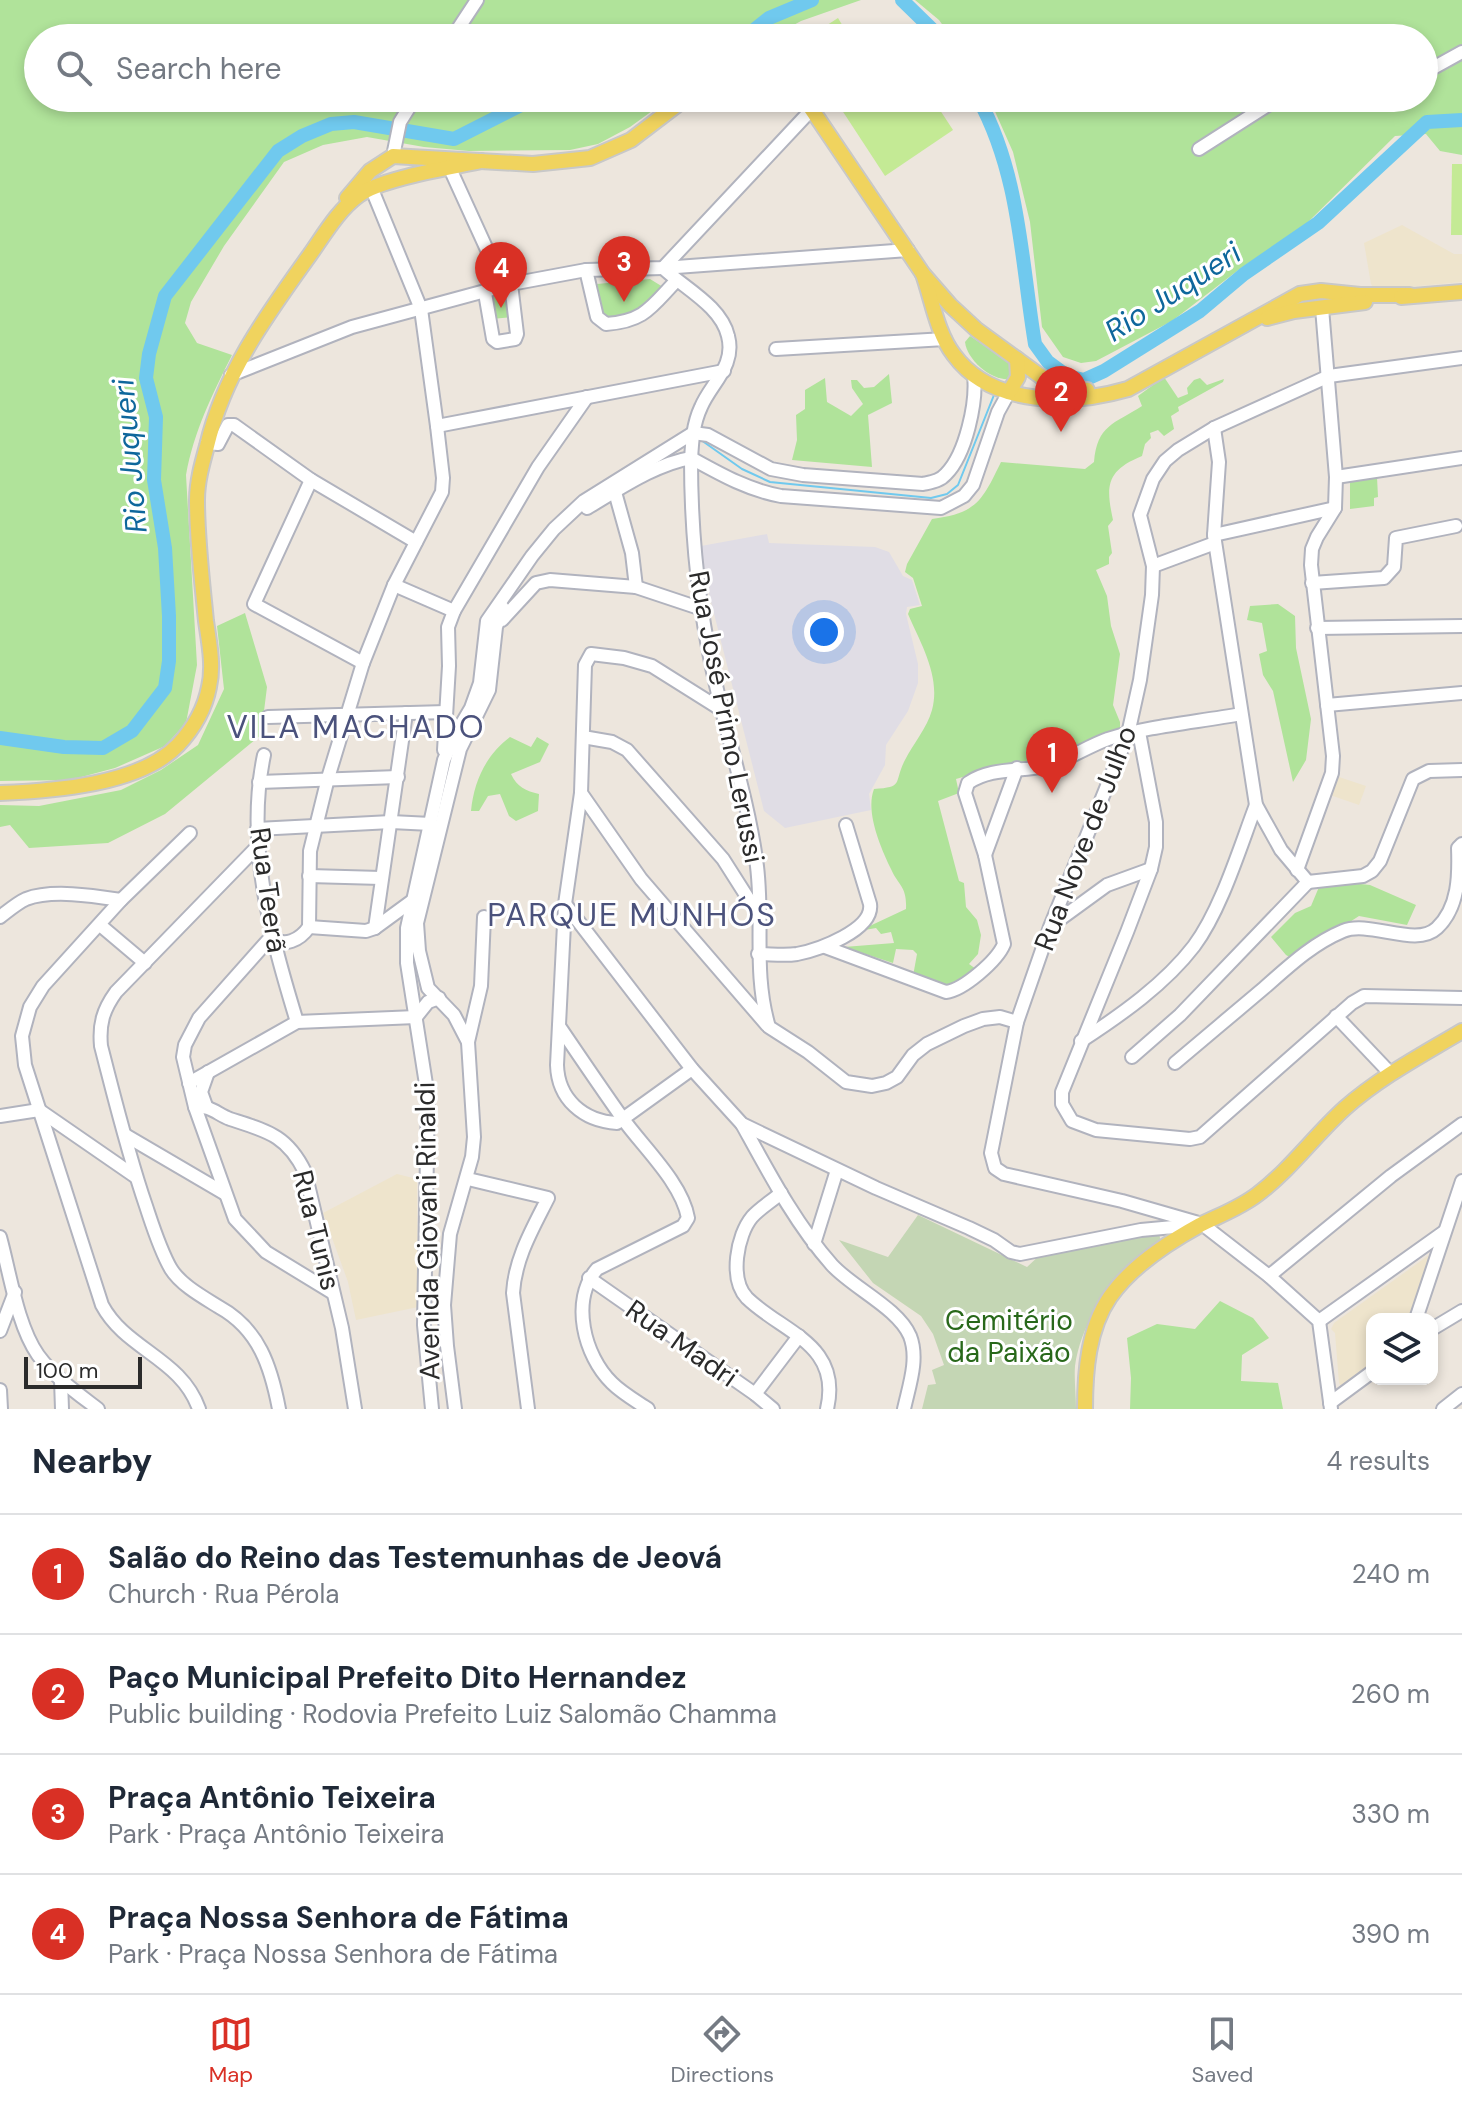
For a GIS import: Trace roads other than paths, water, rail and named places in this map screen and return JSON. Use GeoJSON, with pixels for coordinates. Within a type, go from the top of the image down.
{"type":"FeatureCollection","features":[{"type":"Feature","properties":{"kind":"main road"},"geometry":{"type":"LineString","coordinates":[[341,212],[350,192],[370,171],[397,156],[448,163],[533,164],[590,158],[631,140],[668,112]]}},
{"type":"Feature","properties":{"kind":"main road"},"geometry":{"type":"LineString","coordinates":[[814,112],[923,274],[977,330],[1043,378],[1063,387],[1100,389],[1154,375]]}},
{"type":"Feature","properties":{"kind":"main road"},"geometry":{"type":"LineString","coordinates":[[397,156],[406,167],[402,179]]}},
{"type":"Feature","properties":{"kind":"main road"},"geometry":{"type":"LineString","coordinates":[[0,793],[79,786],[129,774],[177,747],[191,728],[205,704],[211,660],[199,552],[197,497],[214,414],[231,375],[298,271],[341,212],[357,196],[371,187],[448,163]]}},
{"type":"Feature","properties":{"kind":"main road"},"geometry":{"type":"LineString","coordinates":[[370,171],[371,187]]}},
{"type":"Feature","properties":{"kind":"main road"},"geometry":{"type":"LineString","coordinates":[[923,274],[945,339],[954,355],[974,375],[1009,392],[1047,398],[1092,397],[1128,389],[1300,294],[1321,291],[1360,295],[1462,292]]}},
{"type":"Feature","properties":{"kind":"main road"},"geometry":{"type":"LineString","coordinates":[[1322,308],[1331,302],[1360,295]]}},
{"type":"Feature","properties":{"kind":"main road"},"geometry":{"type":"LineString","coordinates":[[1237,329],[1278,314],[1410,295]]}},
{"type":"Feature","properties":{"kind":"main road"},"geometry":{"type":"LineString","coordinates":[[945,339],[962,328],[977,330]]}},
{"type":"Feature","properties":{"kind":"main road"},"geometry":{"type":"LineString","coordinates":[[1009,392],[1018,377],[1017,359]]}},
{"type":"Feature","properties":{"kind":"main road"},"geometry":{"type":"LineString","coordinates":[[1085,1409],[1085,1381],[1096,1324],[1110,1297],[1129,1276],[1202,1224],[1228,1214],[1257,1194],[1279,1176],[1341,1112],[1390,1073],[1462,1031]]}},
{"type":"Feature","properties":{"kind":"street"},"geometry":{"type":"LineString","coordinates":[[461,24],[477,0]]}},
{"type":"Feature","properties":{"kind":"street"},"geometry":{"type":"LineString","coordinates":[[1438,65],[1462,52]]}},
{"type":"Feature","properties":{"kind":"street"},"geometry":{"type":"LineString","coordinates":[[397,156],[398,129],[407,112]]}},
{"type":"Feature","properties":{"kind":"street"},"geometry":{"type":"LineString","coordinates":[[663,268],[800,112]]}},
{"type":"Feature","properties":{"kind":"street"},"geometry":{"type":"LineString","coordinates":[[1199,149],[1257,112]]}},
{"type":"Feature","properties":{"kind":"street"},"geometry":{"type":"LineString","coordinates":[[448,163],[507,286],[517,334],[515,339],[497,342],[493,339],[485,293]]}},
{"type":"Feature","properties":{"kind":"street"},"geometry":{"type":"LineString","coordinates":[[333,1293],[266,1252],[235,1219],[224,1193],[183,1057],[185,1045],[199,1018],[271,937],[276,942],[285,943],[304,934],[309,927],[309,876],[315,826],[363,663],[394,585],[442,492],[437,426],[421,309],[371,187]]}},
{"type":"Feature","properties":{"kind":"street"},"geometry":{"type":"LineString","coordinates":[[231,375],[341,331],[507,286],[586,270],[663,268],[908,250]]}},
{"type":"Feature","properties":{"kind":"street","name":"Rua José Primo Lerussi"},"geometry":{"type":"LineString","coordinates":[[663,268],[710,307],[722,321],[729,337],[729,354],[724,371],[701,405],[693,433],[692,492],[702,609],[722,710],[748,809],[757,862],[759,982],[769,1027]]}},
{"type":"Feature","properties":{"kind":"street"},"geometry":{"type":"LineString","coordinates":[[586,270],[597,317],[606,324],[632,321],[641,316],[676,281]]}},
{"type":"Feature","properties":{"kind":"street"},"geometry":{"type":"LineString","coordinates":[[1297,870],[1332,773],[1333,756],[1312,583],[1312,549],[1335,508],[1336,477],[1322,308]]}},
{"type":"Feature","properties":{"kind":"street"},"geometry":{"type":"LineString","coordinates":[[776,349],[945,339]]}},
{"type":"Feature","properties":{"kind":"street","name":"Rua Nove de Julho"},"geometry":{"type":"LineString","coordinates":[[1017,1022],[1050,927],[1134,733],[1153,566],[1140,515],[1148,492],[1165,461],[1214,428],[1329,376],[1462,358]]}},
{"type":"Feature","properties":{"kind":"street"},"geometry":{"type":"LineString","coordinates":[[437,426],[724,371]]}},
{"type":"Feature","properties":{"kind":"street"},"geometry":{"type":"LineString","coordinates":[[693,433],[708,435],[771,469],[803,475],[923,484],[937,481],[955,463],[975,405],[974,375]]}},
{"type":"Feature","properties":{"kind":"street"},"geometry":{"type":"LineString","coordinates":[[691,458],[727,478],[762,492],[812,499],[941,508],[964,496],[973,485],[998,412],[1009,392]]}},
{"type":"Feature","properties":{"kind":"street"},"geometry":{"type":"LineString","coordinates":[[449,762],[446,712],[448,627],[454,611],[538,467],[587,397]]}},
{"type":"Feature","properties":{"kind":"street"},"geometry":{"type":"LineString","coordinates":[[207,443],[218,444],[228,425],[234,425],[311,480],[416,542]]}},
{"type":"Feature","properties":{"kind":"street"},"geometry":{"type":"LineString","coordinates":[[1214,428],[1219,462],[1214,539],[1256,805],[1281,850],[1308,882]]}},
{"type":"Feature","properties":{"kind":"street","name":"Avenida Giovani Rinaldi"},"geometry":{"type":"LineString","coordinates":[[432,1409],[424,1325],[428,1097],[407,963],[407,928],[431,824],[449,762],[480,683],[491,627],[506,591],[565,518],[618,478],[693,433]]}},
{"type":"Feature","properties":{"kind":"street","name":"Avenida Giovani Rinaldi"},"geometry":{"type":"LineString","coordinates":[[491,627],[516,588],[562,530],[585,509],[679,460],[691,458]]}},
{"type":"Feature","properties":{"kind":"street"},"geometry":{"type":"LineString","coordinates":[[1336,477],[1462,458]]}},
{"type":"Feature","properties":{"kind":"street"},"geometry":{"type":"LineString","coordinates":[[311,480],[254,604],[363,663]]}},
{"type":"Feature","properties":{"kind":"street"},"geometry":{"type":"LineString","coordinates":[[615,492],[632,553],[636,587]]}},
{"type":"Feature","properties":{"kind":"street"},"geometry":{"type":"LineString","coordinates":[[1153,566],[1214,539],[1335,508]]}},
{"type":"Feature","properties":{"kind":"street"},"geometry":{"type":"LineString","coordinates":[[1312,583],[1384,578],[1394,567],[1396,538],[1456,526]]}},
{"type":"Feature","properties":{"kind":"street"},"geometry":{"type":"LineString","coordinates":[[491,627],[525,593],[542,581],[636,587],[702,609]]}},
{"type":"Feature","properties":{"kind":"street"},"geometry":{"type":"LineString","coordinates":[[394,585],[454,611]]}},
{"type":"Feature","properties":{"kind":"street"},"geometry":{"type":"LineString","coordinates":[[1317,628],[1462,626]]}},
{"type":"Feature","properties":{"kind":"street"},"geometry":{"type":"LineString","coordinates":[[692,1069],[617,1123],[605,1122],[567,1101],[557,1075],[565,904],[581,793],[585,665],[591,654],[624,658],[652,666],[722,710]]}},
{"type":"Feature","properties":{"kind":"street"},"geometry":{"type":"LineString","coordinates":[[1327,705],[1462,693]]}},
{"type":"Feature","properties":{"kind":"street"},"geometry":{"type":"LineString","coordinates":[[268,717],[446,712]]}},
{"type":"Feature","properties":{"kind":"street"},"geometry":{"type":"LineString","coordinates":[[375,928],[406,713]]}},
{"type":"Feature","properties":{"kind":"street"},"geometry":{"type":"LineString","coordinates":[[825,947],[952,992],[995,958],[1004,944],[985,855],[965,793],[966,786],[974,779],[1017,768],[1042,767],[1060,762],[1107,739],[1241,714]]}},
{"type":"Feature","properties":{"kind":"street"},"geometry":{"type":"LineString","coordinates":[[1134,733],[1157,833],[1151,869],[1062,1092],[1062,1104],[1072,1121],[1096,1130],[1190,1139],[1200,1137],[1336,1016],[1364,996],[1462,998]]}},
{"type":"Feature","properties":{"kind":"street"},"geometry":{"type":"LineString","coordinates":[[583,737],[612,742],[627,750],[723,859],[758,915]]}},
{"type":"Feature","properties":{"kind":"street","name":"Rua Teerã"},"geometry":{"type":"LineString","coordinates":[[264,755],[259,782],[258,846],[271,937],[297,1022]]}},
{"type":"Feature","properties":{"kind":"street","name":"Avenida Giovani Rinaldi"},"geometry":{"type":"LineString","coordinates":[[449,762],[417,923],[428,988],[454,1015],[468,1042],[474,1137],[468,1179],[454,1214],[444,1305],[455,1409]]}},
{"type":"Feature","properties":{"kind":"street"},"geometry":{"type":"LineString","coordinates":[[985,855],[1017,768]]}},
{"type":"Feature","properties":{"kind":"street"},"geometry":{"type":"LineString","coordinates":[[1132,1057],[1180,1015],[1308,882],[1363,876],[1372,871],[1380,861],[1413,779],[1429,771],[1462,770]]}},
{"type":"Feature","properties":{"kind":"street"},"geometry":{"type":"LineString","coordinates":[[259,782],[398,777]]}},
{"type":"Feature","properties":{"kind":"street"},"geometry":{"type":"LineString","coordinates":[[581,793],[641,879],[769,1027],[846,1082],[872,1086],[897,1077],[913,1055],[927,1044],[983,1019],[1000,1017],[1017,1022],[991,1153],[995,1168],[1004,1174],[1122,1201],[1202,1224],[1269,1276],[1319,1321],[1331,1406]]}},
{"type":"Feature","properties":{"kind":"street"},"geometry":{"type":"LineString","coordinates":[[1081,1041],[1129,1008],[1194,945],[1208,924],[1256,805]]}},
{"type":"Feature","properties":{"kind":"street"},"geometry":{"type":"LineString","coordinates":[[257,829],[391,822],[431,824]]}},
{"type":"Feature","properties":{"kind":"street"},"geometry":{"type":"LineString","coordinates":[[758,954],[798,953],[825,947],[865,923],[871,910],[846,825]]}},
{"type":"Feature","properties":{"kind":"street"},"geometry":{"type":"LineString","coordinates":[[190,833],[121,900],[43,986],[25,1021],[22,1050],[102,1305],[116,1326],[182,1378],[199,1409]]}},
{"type":"Feature","properties":{"kind":"street"},"geometry":{"type":"LineString","coordinates":[[1175,1063],[1306,952],[1330,936],[1349,928],[1425,935],[1436,929],[1446,917],[1460,882],[1458,848],[1462,844]]}},
{"type":"Feature","properties":{"kind":"street"},"geometry":{"type":"LineString","coordinates":[[258,846],[116,992],[104,1009],[100,1024],[101,1046],[136,1177],[172,1272],[241,1322],[257,1341],[274,1383],[279,1409]]}},
{"type":"Feature","properties":{"kind":"street"},"geometry":{"type":"LineString","coordinates":[[1050,927],[1107,885],[1151,869]]}},
{"type":"Feature","properties":{"kind":"street"},"geometry":{"type":"LineString","coordinates":[[309,876],[381,878]]}},
{"type":"Feature","properties":{"kind":"street"},"geometry":{"type":"LineString","coordinates":[[0,917],[25,900],[41,896],[88,895],[121,900]]}},
{"type":"Feature","properties":{"kind":"street"},"geometry":{"type":"LineString","coordinates":[[309,927],[355,932],[375,928],[412,901]]}},
{"type":"Feature","properties":{"kind":"street"},"geometry":{"type":"LineString","coordinates":[[565,904],[692,1069],[742,1124],[814,1244],[836,1269],[889,1311],[910,1336],[913,1368],[904,1409]]}},
{"type":"Feature","properties":{"kind":"street"},"geometry":{"type":"LineString","coordinates":[[468,1042],[481,986],[484,917]]}},
{"type":"Feature","properties":{"kind":"street"},"geometry":{"type":"LineString","coordinates":[[100,925],[145,963]]}},
{"type":"Feature","properties":{"kind":"street"},"geometry":{"type":"LineString","coordinates":[[189,1083],[297,1022],[416,1017],[428,1002],[439,998]]}},
{"type":"Feature","properties":{"kind":"street"},"geometry":{"type":"LineString","coordinates":[[1336,1016],[1390,1073]]}},
{"type":"Feature","properties":{"kind":"street"},"geometry":{"type":"LineString","coordinates":[[559,1026],[676,1188],[688,1218],[683,1226],[597,1269],[589,1278],[583,1299],[583,1319],[596,1363],[612,1384],[648,1409]]}},
{"type":"Feature","properties":{"kind":"street"},"geometry":{"type":"LineString","coordinates":[[200,1106],[208,1072]]}},
{"type":"Feature","properties":{"kind":"street","name":"Rua Tunis"},"geometry":{"type":"LineString","coordinates":[[200,1106],[257,1126],[280,1138],[296,1154],[305,1172],[342,1328],[355,1409]]}},
{"type":"Feature","properties":{"kind":"street"},"geometry":{"type":"LineString","coordinates":[[0,1116],[39,1110],[136,1177]]}},
{"type":"Feature","properties":{"kind":"street"},"geometry":{"type":"LineString","coordinates":[[742,1124],[1020,1254],[1141,1230],[1202,1224]]}},
{"type":"Feature","properties":{"kind":"street"},"geometry":{"type":"LineString","coordinates":[[1269,1276],[1391,1176],[1462,1124]]}},
{"type":"Feature","properties":{"kind":"street"},"geometry":{"type":"LineString","coordinates":[[125,1135],[224,1193]]}},
{"type":"Feature","properties":{"kind":"street"},"geometry":{"type":"LineString","coordinates":[[814,1244],[837,1170]]}},
{"type":"Feature","properties":{"kind":"street"},"geometry":{"type":"LineString","coordinates":[[468,1179],[548,1198],[514,1275],[513,1293],[528,1409]]}},
{"type":"Feature","properties":{"kind":"street"},"geometry":{"type":"LineString","coordinates":[[1418,1313],[1462,1181]]}},
{"type":"Feature","properties":{"kind":"street"},"geometry":{"type":"LineString","coordinates":[[781,1193],[753,1216],[744,1229],[738,1250],[741,1289],[747,1298],[799,1336],[820,1356],[829,1386],[827,1409]]}},
{"type":"Feature","properties":{"kind":"street"},"geometry":{"type":"LineString","coordinates":[[1319,1321],[1444,1232]]}},
{"type":"Feature","properties":{"kind":"street"},"geometry":{"type":"LineString","coordinates":[[0,1237],[24,1329],[38,1355],[61,1380],[98,1409]]}},
{"type":"Feature","properties":{"kind":"street","name":"Rua Madri"},"geometry":{"type":"LineString","coordinates":[[589,1278],[773,1409]]}},
{"type":"Feature","properties":{"kind":"street"},"geometry":{"type":"LineString","coordinates":[[0,1331],[15,1292]]}},
{"type":"Feature","properties":{"kind":"street"},"geometry":{"type":"LineString","coordinates":[[1438,1325],[1462,1311]]}},
{"type":"Feature","properties":{"kind":"street"},"geometry":{"type":"LineString","coordinates":[[755,1394],[799,1336]]}},
{"type":"Feature","properties":{"kind":"street"},"geometry":{"type":"LineString","coordinates":[[1331,1406],[1366,1377]]}},
{"type":"Feature","properties":{"kind":"street"},"geometry":{"type":"LineString","coordinates":[[61,1380],[62,1409]]}},
{"type":"Feature","properties":{"kind":"street"},"geometry":{"type":"LineString","coordinates":[[0,1390],[1,1409]]}},
{"type":"Feature","properties":{"kind":"street"},"geometry":{"type":"LineString","coordinates":[[1443,1409],[1462,1394]]}},
{"type":"Feature","properties":{"kind":"waterway","name":"Rio Juqueri"},"geometry":{"type":"LineString","coordinates":[[762,24],[812,0]]}},
{"type":"Feature","properties":{"kind":"waterway","name":"Rio Juqueri"},"geometry":{"type":"LineString","coordinates":[[902,0],[927,24]]}},
{"type":"Feature","properties":{"kind":"waterway","name":"Rio Juqueri"},"geometry":{"type":"LineString","coordinates":[[0,738],[64,747],[103,748],[132,731],[165,688],[169,661],[169,616],[165,548],[154,480],[156,417],[146,378],[149,354],[165,296],[278,151],[302,136],[331,124],[354,122],[454,139],[507,112]]}},
{"type":"Feature","properties":{"kind":"waterway","name":"Rio Juqueri"},"geometry":{"type":"LineString","coordinates":[[985,112],[1011,187],[1035,344],[1048,362],[1067,376],[1084,380],[1104,371],[1200,311],[1244,274],[1318,223],[1427,122],[1462,120]]}},
{"type":"Feature","properties":{"kind":"waterway"},"geometry":{"type":"LineString","coordinates":[[701,440],[742,469],[770,482],[931,498],[947,494],[958,485],[994,395]]}},
{"type":"Feature","properties":{"kind":"place","name":"Praça Antônio Teixeira"},"geometry":{"type":"Point","coordinates":[624,302]}},
{"type":"Feature","properties":{"kind":"place","name":"Praça Nossa Senhora de Fátima"},"geometry":{"type":"Point","coordinates":[501,308]}},
{"type":"Feature","properties":{"kind":"place","name":"Paço Municipal Prefeito Dito Hernandez"},"geometry":{"type":"Point","coordinates":[1061,432]}},
{"type":"Feature","properties":{"kind":"place","name":"Salão do Reino das Testemunhas de Jeová"},"geometry":{"type":"Point","coordinates":[1052,793]}},
{"type":"Feature","properties":{"kind":"district","name":"VILA MACHADO"},"geometry":{"type":"Point","coordinates":[356,727]}},
{"type":"Feature","properties":{"kind":"district","name":"PARQUE MUNHÓS"},"geometry":{"type":"Point","coordinates":[632,915]}},
{"type":"Feature","properties":{"kind":"park label","name":"Cemitério da Paixão"},"geometry":{"type":"Point","coordinates":[1009,1336]}}]}
